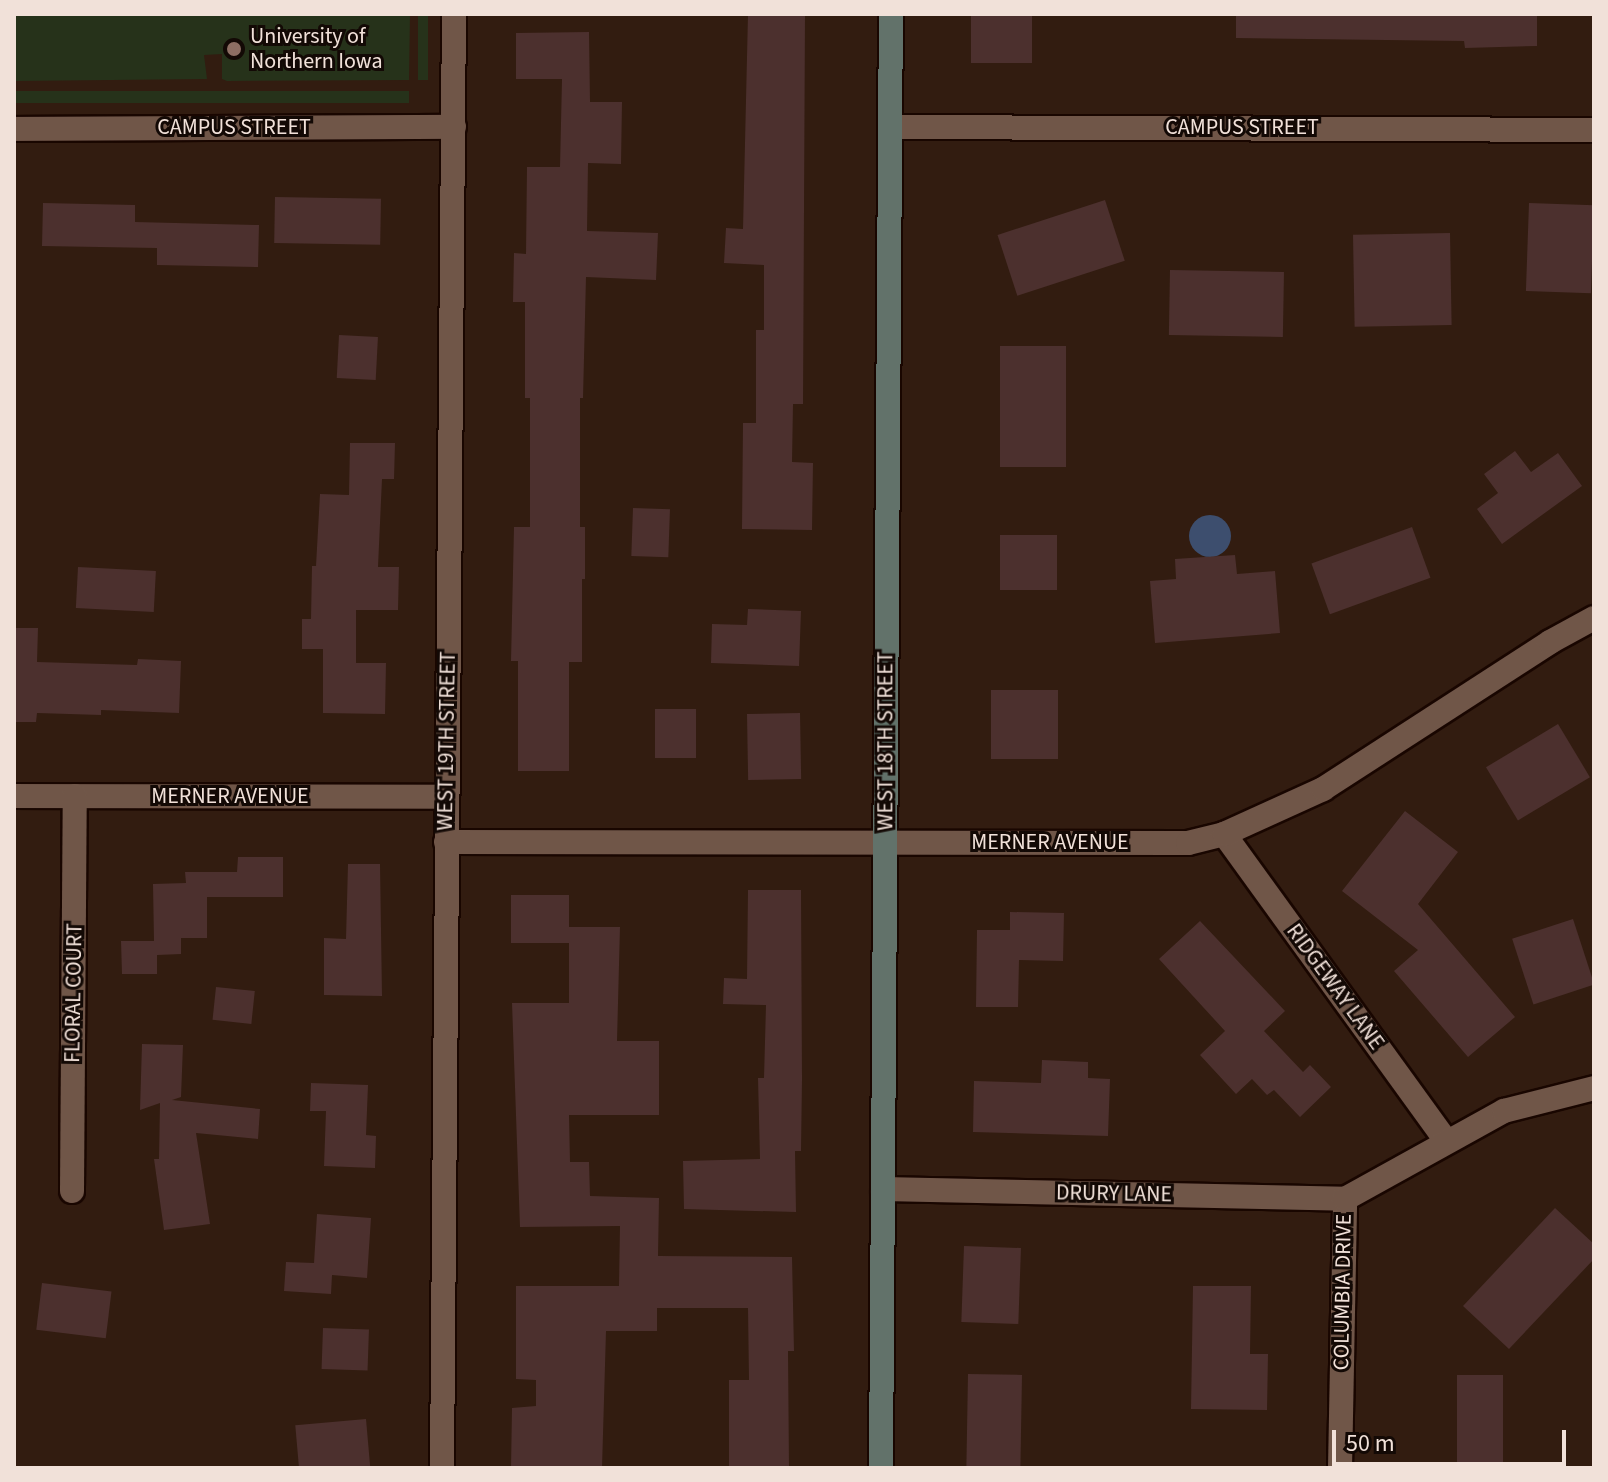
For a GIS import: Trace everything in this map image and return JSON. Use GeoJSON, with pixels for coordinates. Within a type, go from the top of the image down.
{"type":"FeatureCollection","features":[{"type":"Feature","properties":{"kind":"main road","name":"WEST 18TH STREET"},"geometry":{"type":"LineString","coordinates":[[881,1468],[891,14]]}},
{"type":"Feature","properties":{"kind":"street","name":"WEST 19TH STREET"},"geometry":{"type":"LineString","coordinates":[[442,1468],[454,14]]}},
{"type":"Feature","properties":{"kind":"street","name":"CAMPUS STREET"},"geometry":{"type":"LineString","coordinates":[[14,129],[454,127]]}},
{"type":"Feature","properties":{"kind":"street","name":"CAMPUS STREET"},"geometry":{"type":"LineString","coordinates":[[890,127],[1594,130]]}},
{"type":"Feature","properties":{"kind":"street","name":"MERNER AVENUE"},"geometry":{"type":"LineString","coordinates":[[446,842],[1188,843],[1224,834],[1323,789],[1550,642],[1594,618]]}},
{"type":"Feature","properties":{"kind":"street","name":"MERNER AVENUE"},"geometry":{"type":"LineString","coordinates":[[14,796],[447,797]]}},
{"type":"Feature","properties":{"kind":"street","name":"FLORAL COURT"},"geometry":{"type":"LineString","coordinates":[[72,1191],[75,796]]}},
{"type":"Feature","properties":{"kind":"street","name":"RIDGEWAY LANE"},"geometry":{"type":"LineString","coordinates":[[1224,834],[1446,1141]]}},
{"type":"Feature","properties":{"kind":"street","name":"COLUMBIA DRIVE"},"geometry":{"type":"LineString","coordinates":[[1340,1468],[1345,1199],[1504,1111],[1594,1088]]}},
{"type":"Feature","properties":{"kind":"street","name":"DRURY LANE"},"geometry":{"type":"LineString","coordinates":[[883,1189],[1345,1199]]}},
{"type":"Feature","properties":{"kind":"green space"},"geometry":{"type":"Polygon","coordinates":[[[14,14],[410,14],[409,80],[227,81],[222,79],[222,54],[204,55],[207,79],[14,81],[14,14]]]}},
{"type":"Feature","properties":{"kind":"green space"},"geometry":{"type":"Polygon","coordinates":[[[418,14],[428,14],[428,80],[418,80],[418,14]]]}},
{"type":"Feature","properties":{"kind":"green space"},"geometry":{"type":"Polygon","coordinates":[[[14,91],[409,91],[409,103],[14,103],[14,91]]]}},
{"type":"Feature","properties":{"kind":"water"},"geometry":{"type":"Polygon","coordinates":[[[1210,515],[1225,521],[1231,536],[1225,551],[1210,557],[1195,551],[1189,536],[1195,521],[1210,515]]]}},
{"type":"Feature","properties":{"kind":"building"},"geometry":{"type":"Polygon","coordinates":[[[748,14],[805,14],[803,404],[793,404],[792,462],[813,463],[812,530],[742,529],[743,423],[756,423],[756,330],[764,330],[764,265],[724,263],[726,228],[743,229],[748,14]]]}},
{"type":"Feature","properties":{"kind":"building"},"geometry":{"type":"Polygon","coordinates":[[[971,14],[1032,14],[1032,63],[971,63],[971,14]]]}},
{"type":"Feature","properties":{"kind":"building"},"geometry":{"type":"Polygon","coordinates":[[[1236,14],[1537,14],[1537,46],[1465,48],[1464,41],[1236,38],[1236,14]]]}},
{"type":"Feature","properties":{"kind":"building"},"geometry":{"type":"Polygon","coordinates":[[[589,32],[590,102],[622,102],[621,164],[588,163],[587,231],[658,233],[656,280],[586,277],[583,398],[580,398],[580,527],[585,527],[585,579],[582,579],[582,662],[569,662],[569,771],[518,771],[518,661],[511,661],[514,527],[530,527],[530,398],[525,398],[525,302],[513,302],[514,253],[526,254],[527,167],[560,167],[562,79],[516,79],[516,33],[589,32]]]}},
{"type":"Feature","properties":{"kind":"building"},"geometry":{"type":"Polygon","coordinates":[[[275,197],[381,199],[380,245],[274,243],[275,197]]]}},
{"type":"Feature","properties":{"kind":"building"},"geometry":{"type":"Polygon","coordinates":[[[1105,200],[1125,261],[1017,296],[998,235],[1105,200]]]}},
{"type":"Feature","properties":{"kind":"building"},"geometry":{"type":"Polygon","coordinates":[[[43,203],[135,205],[135,222],[259,225],[258,267],[157,265],[157,248],[42,246],[43,203]]]}},
{"type":"Feature","properties":{"kind":"building"},"geometry":{"type":"Polygon","coordinates":[[[1529,203],[1594,205],[1591,293],[1526,291],[1529,203]]]}},
{"type":"Feature","properties":{"kind":"building"},"geometry":{"type":"Polygon","coordinates":[[[1450,233],[1452,325],[1355,327],[1353,235],[1450,233]]]}},
{"type":"Feature","properties":{"kind":"building"},"geometry":{"type":"Polygon","coordinates":[[[1170,270],[1284,272],[1283,337],[1169,335],[1170,270]]]}},
{"type":"Feature","properties":{"kind":"building"},"geometry":{"type":"Polygon","coordinates":[[[339,335],[378,337],[376,380],[337,378],[339,335]]]}},
{"type":"Feature","properties":{"kind":"building"},"geometry":{"type":"Polygon","coordinates":[[[1000,346],[1066,346],[1066,467],[1000,467],[1000,346]]]}},
{"type":"Feature","properties":{"kind":"building"},"geometry":{"type":"Polygon","coordinates":[[[350,443],[395,443],[394,479],[382,479],[378,567],[399,567],[398,610],[356,610],[356,663],[386,663],[385,714],[323,713],[323,649],[302,649],[302,619],[311,619],[312,566],[316,566],[320,494],[349,495],[350,443]]]}},
{"type":"Feature","properties":{"kind":"building"},"geometry":{"type":"Polygon","coordinates":[[[1515,451],[1531,472],[1558,453],[1582,486],[1502,544],[1477,509],[1498,493],[1484,474],[1515,451]]]}},
{"type":"Feature","properties":{"kind":"building"},"geometry":{"type":"Polygon","coordinates":[[[633,508],[670,509],[668,557],[631,556],[633,508]]]}},
{"type":"Feature","properties":{"kind":"building"},"geometry":{"type":"Polygon","coordinates":[[[1412,527],[1430,578],[1330,614],[1311,564],[1412,527]]]}},
{"type":"Feature","properties":{"kind":"building"},"geometry":{"type":"Polygon","coordinates":[[[1000,535],[1057,535],[1057,590],[1000,590],[1000,535]]]}},
{"type":"Feature","properties":{"kind":"building"},"geometry":{"type":"Polygon","coordinates":[[[1235,555],[1237,574],[1275,571],[1280,633],[1155,643],[1150,581],[1176,579],[1175,559],[1235,555]]]}},
{"type":"Feature","properties":{"kind":"building"},"geometry":{"type":"Polygon","coordinates":[[[78,567],[156,571],[154,612],[76,608],[78,567]]]}},
{"type":"Feature","properties":{"kind":"building"},"geometry":{"type":"Polygon","coordinates":[[[748,609],[801,611],[799,666],[711,663],[712,624],[747,625],[748,609]]]}},
{"type":"Feature","properties":{"kind":"building"},"geometry":{"type":"Polygon","coordinates":[[[14,628],[38,628],[37,662],[137,665],[138,659],[181,661],[179,713],[101,710],[101,715],[37,713],[36,722],[14,722],[14,628]]]}},
{"type":"Feature","properties":{"kind":"building"},"geometry":{"type":"Polygon","coordinates":[[[991,690],[1058,690],[1058,759],[991,759],[991,690]]]}},
{"type":"Feature","properties":{"kind":"building"},"geometry":{"type":"Polygon","coordinates":[[[655,709],[696,709],[696,758],[655,758],[655,709]]]}},
{"type":"Feature","properties":{"kind":"building"},"geometry":{"type":"Polygon","coordinates":[[[800,713],[801,779],[748,780],[747,714],[800,713]]]}},
{"type":"Feature","properties":{"kind":"building"},"geometry":{"type":"Polygon","coordinates":[[[1558,724],[1590,777],[1518,820],[1486,767],[1558,724]]]}},
{"type":"Feature","properties":{"kind":"building"},"geometry":{"type":"Polygon","coordinates":[[[1405,811],[1458,852],[1418,904],[1515,1017],[1468,1057],[1394,971],[1418,950],[1342,891],[1405,811]]]}},
{"type":"Feature","properties":{"kind":"building"},"geometry":{"type":"Polygon","coordinates":[[[238,857],[283,857],[283,897],[207,897],[207,938],[181,938],[181,954],[157,955],[157,974],[122,974],[121,941],[154,941],[153,884],[186,883],[185,872],[237,872],[238,857]]]}},
{"type":"Feature","properties":{"kind":"building"},"geometry":{"type":"Polygon","coordinates":[[[348,864],[380,864],[382,996],[324,995],[324,938],[346,939],[348,864]]]}},
{"type":"Feature","properties":{"kind":"building"},"geometry":{"type":"Polygon","coordinates":[[[748,890],[801,890],[801,1151],[795,1151],[796,1212],[684,1209],[683,1161],[760,1159],[758,1078],[764,1078],[766,1005],[723,1004],[724,978],[747,979],[748,890]]]}},
{"type":"Feature","properties":{"kind":"building"},"geometry":{"type":"Polygon","coordinates":[[[511,895],[569,895],[569,927],[620,927],[617,1041],[659,1041],[659,1115],[569,1115],[570,1162],[589,1162],[590,1196],[659,1198],[658,1256],[792,1257],[794,1351],[788,1351],[789,1468],[729,1468],[729,1380],[749,1380],[748,1308],[657,1308],[657,1331],[606,1331],[602,1468],[511,1468],[512,1408],[536,1406],[536,1380],[516,1379],[516,1286],[619,1286],[620,1226],[520,1227],[512,1003],[569,1003],[569,943],[511,943],[511,895]]]}},
{"type":"Feature","properties":{"kind":"building"},"geometry":{"type":"Polygon","coordinates":[[[1010,912],[1064,913],[1063,961],[1019,960],[1018,1007],[976,1007],[977,930],[1010,930],[1010,912]]]}},
{"type":"Feature","properties":{"kind":"building"},"geometry":{"type":"Polygon","coordinates":[[[1573,919],[1594,985],[1533,1004],[1512,939],[1573,919]]]}},
{"type":"Feature","properties":{"kind":"building"},"geometry":{"type":"Polygon","coordinates":[[[1200,921],[1285,1011],[1264,1031],[1303,1072],[1310,1065],[1331,1087],[1300,1117],[1274,1090],[1267,1095],[1252,1079],[1236,1094],[1200,1055],[1225,1031],[1159,959],[1200,921]]]}},
{"type":"Feature","properties":{"kind":"building"},"geometry":{"type":"Polygon","coordinates":[[[216,987],[255,991],[251,1024],[213,1020],[216,987]]]}},
{"type":"Feature","properties":{"kind":"building"},"geometry":{"type":"Polygon","coordinates":[[[142,1044],[183,1045],[181,1097],[172,1100],[260,1109],[258,1139],[196,1133],[210,1224],[164,1230],[154,1159],[159,1159],[160,1103],[140,1110],[142,1044]]]}},
{"type":"Feature","properties":{"kind":"building"},"geometry":{"type":"Polygon","coordinates":[[[1042,1060],[1088,1062],[1088,1078],[1110,1079],[1108,1136],[973,1132],[974,1081],[1041,1083],[1042,1060]]]}},
{"type":"Feature","properties":{"kind":"building"},"geometry":{"type":"Polygon","coordinates":[[[311,1083],[368,1085],[366,1135],[376,1136],[375,1168],[324,1166],[326,1111],[310,1111],[311,1083]]]}},
{"type":"Feature","properties":{"kind":"building"},"geometry":{"type":"Polygon","coordinates":[[[1555,1208],[1594,1244],[1594,1259],[1509,1349],[1463,1306],[1555,1208]]]}},
{"type":"Feature","properties":{"kind":"building"},"geometry":{"type":"Polygon","coordinates":[[[317,1214],[371,1218],[367,1278],[332,1275],[331,1294],[284,1291],[286,1262],[314,1263],[317,1214]]]}},
{"type":"Feature","properties":{"kind":"building"},"geometry":{"type":"Polygon","coordinates":[[[964,1246],[1021,1248],[1018,1324],[961,1322],[964,1246]]]}},
{"type":"Feature","properties":{"kind":"building"},"geometry":{"type":"Polygon","coordinates":[[[42,1283],[111,1292],[106,1338],[36,1330],[42,1283]]]}},
{"type":"Feature","properties":{"kind":"building"},"geometry":{"type":"Polygon","coordinates":[[[1193,1286],[1251,1286],[1250,1354],[1268,1354],[1267,1410],[1191,1409],[1193,1286]]]}},
{"type":"Feature","properties":{"kind":"building"},"geometry":{"type":"Polygon","coordinates":[[[323,1328],[369,1330],[368,1371],[322,1369],[323,1328]]]}},
{"type":"Feature","properties":{"kind":"building"},"geometry":{"type":"Polygon","coordinates":[[[968,1374],[1022,1375],[1020,1468],[966,1468],[968,1374]]]}},
{"type":"Feature","properties":{"kind":"building"},"geometry":{"type":"Polygon","coordinates":[[[1457,1375],[1503,1375],[1503,1465],[1457,1465],[1457,1375]]]}},
{"type":"Feature","properties":{"kind":"building"},"geometry":{"type":"Polygon","coordinates":[[[366,1419],[370,1468],[299,1468],[295,1425],[366,1419]]]}},
{"type":"Feature","properties":{"kind":"place","name":"University of Northern Iowa"},"geometry":{"type":"Point","coordinates":[234,49]}}]}
